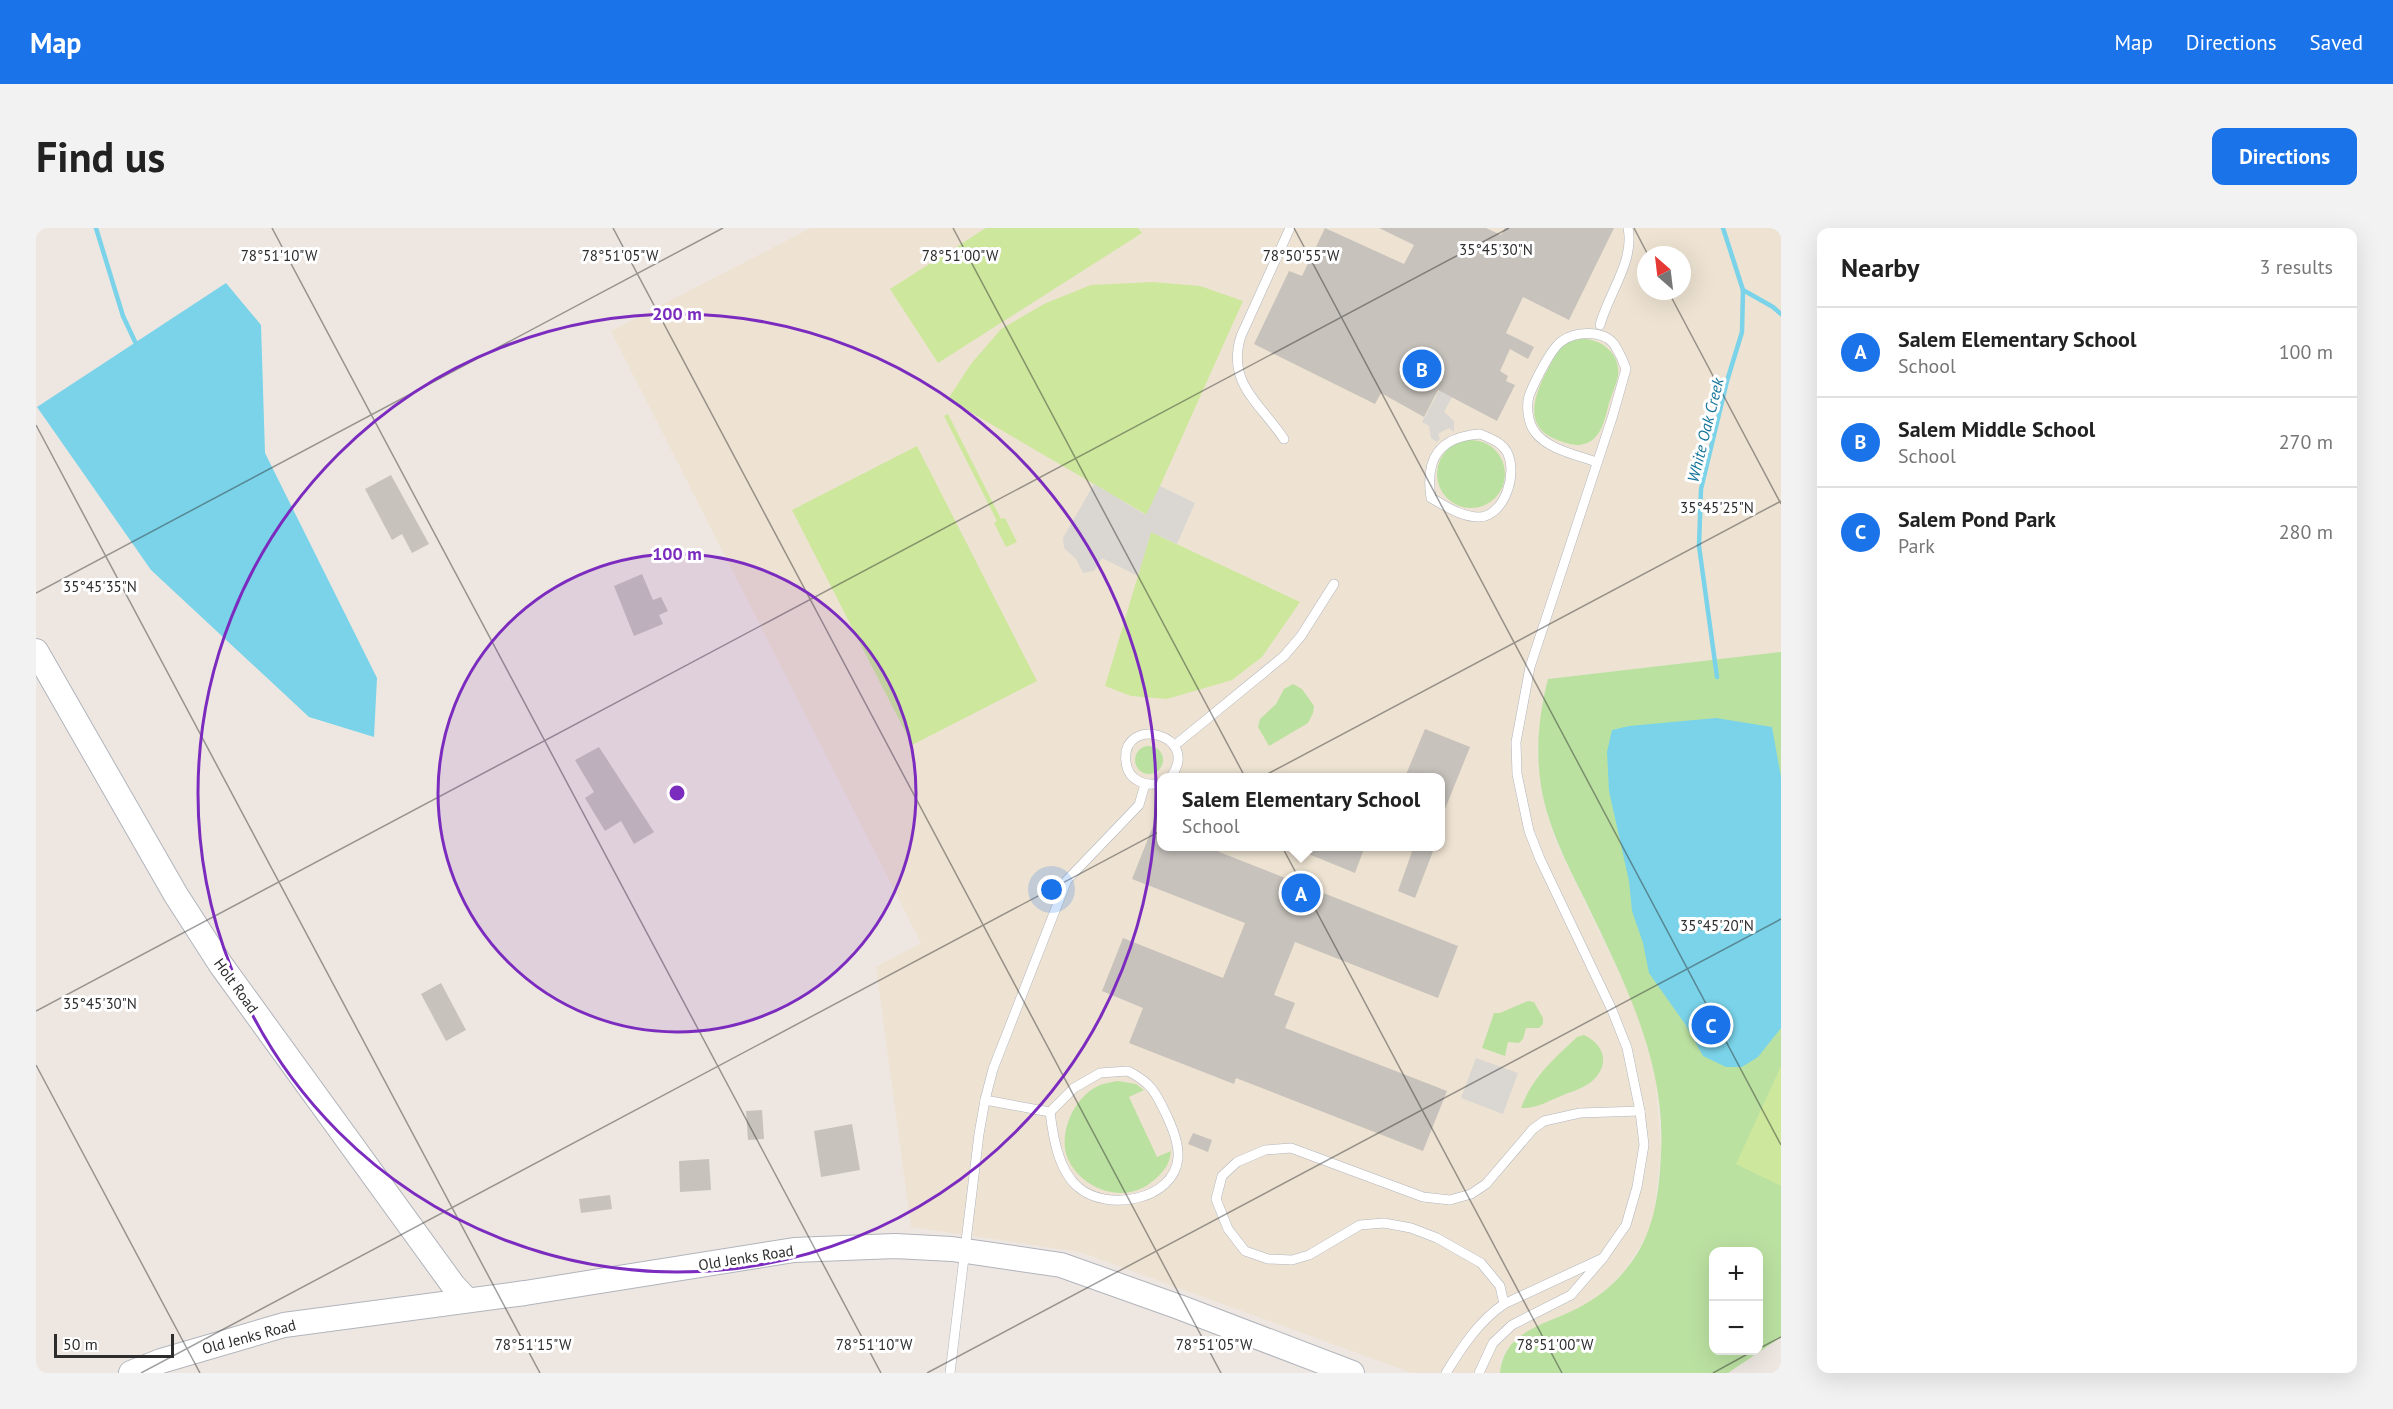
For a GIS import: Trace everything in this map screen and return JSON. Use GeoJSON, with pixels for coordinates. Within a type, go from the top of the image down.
{"type":"FeatureCollection","features":[{"type":"Feature","properties":{"kind":"street","name":"Holt Road"},"geometry":{"type":"LineString","coordinates":[[36,651],[176,895],[221,965],[453,1285],[467,1300]]}},
{"type":"Feature","properties":{"kind":"street","name":"Old Jenks Road"},"geometry":{"type":"LineString","coordinates":[[131,1373],[161,1361],[284,1325],[467,1300],[794,1250],[895,1246],[966,1251],[1060,1265],[1179,1307],[1352,1373]]}},
{"type":"Feature","properties":{"kind":"lane"},"geometry":{"type":"LineString","coordinates":[[1284,439],[1238,375],[1237,349],[1290,228]]}},
{"type":"Feature","properties":{"kind":"lane"},"geometry":{"type":"LineString","coordinates":[[1600,325],[1629,248],[1628,228]]}},
{"type":"Feature","properties":{"kind":"lane"},"geometry":{"type":"LineString","coordinates":[[1479,1373],[1493,1343],[1512,1325],[1571,1295],[1603,1258],[1626,1225],[1637,1186],[1644,1144],[1640,1111],[1626,1048],[1612,1010],[1540,859],[1529,831],[1517,774],[1516,742],[1530,667],[1626,369],[1612,342],[1598,334],[1580,334],[1562,341],[1549,358],[1528,398],[1528,416],[1534,430],[1543,441],[1596,462]]}},
{"type":"Feature","properties":{"kind":"lane"},"geometry":{"type":"LineString","coordinates":[[1480,434],[1494,439],[1506,451],[1511,482],[1505,498],[1488,514],[1480,517],[1462,515],[1431,498],[1428,478],[1433,460],[1451,439],[1462,435],[1480,434]]}},
{"type":"Feature","properties":{"kind":"lane"},"geometry":{"type":"LineString","coordinates":[[1174,746],[1284,656],[1301,636],[1334,584]]}},
{"type":"Feature","properties":{"kind":"lane"},"geometry":{"type":"LineString","coordinates":[[1157,783],[1146,784],[1138,781],[1127,768],[1125,760],[1131,744],[1137,738],[1153,733],[1162,735],[1174,746],[1177,763],[1172,773]]}},
{"type":"Feature","properties":{"kind":"lane"},"geometry":{"type":"LineString","coordinates":[[950,1373],[985,1100],[993,1069],[1067,880],[1139,805],[1146,784]]}},
{"type":"Feature","properties":{"kind":"lane"},"geometry":{"type":"LineString","coordinates":[[1128,1071],[1146,1080],[1171,1126],[1177,1147],[1178,1159],[1172,1176],[1161,1187],[1141,1197],[1122,1201],[1099,1199],[1077,1187],[1063,1165],[1053,1142],[1050,1112],[1074,1089],[1100,1073],[1128,1071]]}},
{"type":"Feature","properties":{"kind":"lane"},"geometry":{"type":"LineString","coordinates":[[985,1100],[1050,1112]]}},
{"type":"Feature","properties":{"kind":"lane"},"geometry":{"type":"LineString","coordinates":[[1504,1305],[1500,1286],[1481,1263],[1437,1238],[1411,1228],[1384,1223],[1360,1225],[1309,1255],[1292,1260],[1268,1259],[1245,1251],[1228,1229],[1216,1199],[1221,1176],[1237,1162],[1265,1150],[1292,1148],[1423,1197],[1450,1200],[1471,1194],[1486,1184],[1533,1129],[1544,1121],[1580,1113],[1640,1111]]}},
{"type":"Feature","properties":{"kind":"lane"},"geometry":{"type":"LineString","coordinates":[[1446,1373],[1470,1337],[1490,1314],[1504,1305],[1603,1258]]}},
{"type":"Feature","properties":{"kind":"shaded area"},"geometry":{"type":"Polygon","coordinates":[[[811,228],[1781,228],[1781,652],[1549,679],[1543,698],[1538,750],[1545,807],[1556,842],[1637,1010],[1647,1040],[1656,1081],[1661,1151],[1654,1214],[1647,1235],[1626,1269],[1609,1287],[1591,1301],[1506,1350],[1501,1360],[1500,1373],[1412,1373],[1080,1252],[911,1227],[876,967],[921,943],[611,331],[811,228]]]}},
{"type":"Feature","properties":{"kind":"shaded area"},"geometry":{"type":"Polygon","coordinates":[[[1439,391],[1452,397],[1444,412],[1454,421],[1454,432],[1449,428],[1438,434],[1440,439],[1437,442],[1431,438],[1429,426],[1422,422],[1439,391]]]}},
{"type":"Feature","properties":{"kind":"shaded area"},"geometry":{"type":"Polygon","coordinates":[[[1094,484],[1146,515],[1160,486],[1195,503],[1177,544],[1151,532],[1138,576],[1102,558],[1094,571],[1083,573],[1076,559],[1064,548],[1063,538],[1094,484]]]}},
{"type":"Feature","properties":{"kind":"shaded area"},"geometry":{"type":"Polygon","coordinates":[[[1476,1058],[1518,1073],[1503,1114],[1461,1098],[1476,1058]]]}},
{"type":"Feature","properties":{"kind":"green space"},"geometry":{"type":"Polygon","coordinates":[[[986,228],[1138,228],[1142,233],[938,363],[890,289],[986,228]]]}},
{"type":"Feature","properties":{"kind":"green space"},"geometry":{"type":"Polygon","coordinates":[[[1153,282],[1200,286],[1243,301],[1147,515],[948,399],[971,364],[1001,329],[1046,303],[1091,285],[1153,282]]]}},
{"type":"Feature","properties":{"kind":"green space"},"geometry":{"type":"Polygon","coordinates":[[[1577,339],[1593,341],[1607,348],[1616,360],[1618,376],[1599,433],[1590,441],[1577,445],[1560,441],[1543,432],[1537,424],[1535,406],[1540,385],[1555,355],[1566,344],[1577,339]]]}},
{"type":"Feature","properties":{"kind":"green space"},"geometry":{"type":"Polygon","coordinates":[[[948,414],[1001,519],[1005,518],[1017,542],[1006,547],[994,523],[997,521],[944,416],[948,414]]]}},
{"type":"Feature","properties":{"kind":"green space"},"geometry":{"type":"Polygon","coordinates":[[[1471,440],[1484,443],[1495,450],[1502,461],[1505,474],[1502,487],[1495,498],[1484,505],[1471,508],[1458,505],[1447,498],[1440,487],[1437,474],[1440,461],[1447,450],[1458,443],[1471,440]]]}},
{"type":"Feature","properties":{"kind":"green space"},"geometry":{"type":"Polygon","coordinates":[[[917,446],[1037,681],[912,745],[792,510],[917,446]]]}},
{"type":"Feature","properties":{"kind":"green space"},"geometry":{"type":"Polygon","coordinates":[[[1151,532],[1300,602],[1262,657],[1232,680],[1167,699],[1131,696],[1105,686],[1151,532]]]}},
{"type":"Feature","properties":{"kind":"green space"},"geometry":{"type":"Polygon","coordinates":[[[1781,652],[1781,1337],[1763,1349],[1763,1247],[1709,1247],[1709,1355],[1754,1355],[1728,1373],[1500,1373],[1509,1347],[1518,1338],[1592,1300],[1627,1268],[1649,1228],[1656,1199],[1661,1153],[1661,1119],[1657,1086],[1640,1022],[1628,991],[1558,844],[1546,809],[1538,760],[1541,711],[1548,679],[1781,652]]]}},
{"type":"Feature","properties":{"kind":"green space"},"geometry":{"type":"Polygon","coordinates":[[[1293,684],[1302,689],[1314,706],[1313,713],[1308,723],[1269,746],[1258,727],[1260,719],[1276,704],[1284,689],[1293,684]]]}},
{"type":"Feature","properties":{"kind":"green space"},"geometry":{"type":"Polygon","coordinates":[[[1149,746],[1159,750],[1163,760],[1159,770],[1149,774],[1139,770],[1135,760],[1139,750],[1149,746]]]}},
{"type":"Feature","properties":{"kind":"green space"},"geometry":{"type":"Polygon","coordinates":[[[1528,1001],[1534,1002],[1543,1018],[1543,1024],[1539,1028],[1526,1028],[1523,1039],[1519,1043],[1508,1042],[1505,1056],[1482,1048],[1494,1013],[1500,1013],[1528,1001]]]}},
{"type":"Feature","properties":{"kind":"green space"},"geometry":{"type":"Polygon","coordinates":[[[1584,1035],[1597,1044],[1601,1050],[1603,1063],[1597,1076],[1576,1090],[1537,1106],[1521,1108],[1531,1087],[1544,1069],[1577,1037],[1584,1035]]]}},
{"type":"Feature","properties":{"kind":"green space"},"geometry":{"type":"Polygon","coordinates":[[[1781,1066],[1781,1186],[1736,1164],[1781,1066]]]}},
{"type":"Feature","properties":{"kind":"green space"},"geometry":{"type":"Polygon","coordinates":[[[1118,1081],[1136,1084],[1144,1090],[1129,1097],[1157,1157],[1171,1151],[1167,1166],[1157,1177],[1138,1190],[1126,1193],[1103,1190],[1082,1178],[1068,1159],[1065,1149],[1070,1116],[1083,1097],[1102,1084],[1118,1081]]]}},
{"type":"Feature","properties":{"kind":"water"},"geometry":{"type":"Polygon","coordinates":[[[226,283],[261,325],[265,453],[377,678],[374,737],[309,717],[151,570],[37,407],[226,283]]]}},
{"type":"Feature","properties":{"kind":"water"},"geometry":{"type":"Polygon","coordinates":[[[1716,718],[1772,727],[1781,777],[1781,1028],[1758,1057],[1742,1067],[1726,1067],[1703,1056],[1685,1024],[1649,973],[1643,943],[1632,911],[1629,881],[1609,791],[1607,752],[1612,730],[1629,726],[1716,718]]]}},
{"type":"Feature","properties":{"kind":"building"},"geometry":{"type":"Polygon","coordinates":[[[1325,228],[1404,264],[1414,245],[1379,228],[1486,228],[1501,235],[1505,228],[1614,228],[1569,320],[1523,297],[1506,333],[1534,347],[1528,359],[1510,349],[1500,371],[1508,376],[1506,381],[1515,385],[1497,421],[1438,390],[1424,417],[1381,393],[1375,404],[1254,344],[1289,271],[1302,276],[1325,228]]]}},
{"type":"Feature","properties":{"kind":"building"},"geometry":{"type":"Polygon","coordinates":[[[391,475],[429,544],[412,553],[402,534],[392,540],[365,489],[391,475]]]}},
{"type":"Feature","properties":{"kind":"building"},"geometry":{"type":"Polygon","coordinates":[[[642,574],[653,600],[661,597],[668,611],[659,615],[663,624],[634,636],[614,586],[642,574]]]}},
{"type":"Feature","properties":{"kind":"building"},"geometry":{"type":"Polygon","coordinates":[[[1425,729],[1470,747],[1445,809],[1445,773],[1407,773],[1425,729]]]}},
{"type":"Feature","properties":{"kind":"building"},"geometry":{"type":"Polygon","coordinates":[[[599,747],[654,832],[634,844],[621,821],[605,831],[585,798],[594,792],[575,760],[599,747]]]}},
{"type":"Feature","properties":{"kind":"building"},"geometry":{"type":"Polygon","coordinates":[[[1157,816],[1157,851],[1217,851],[1458,946],[1438,998],[1295,942],[1274,995],[1295,1003],[1285,1028],[1447,1091],[1423,1151],[1236,1078],[1234,1084],[1129,1043],[1143,1008],[1102,991],[1123,938],[1223,978],[1245,923],[1132,879],[1157,816]]]}},
{"type":"Feature","properties":{"kind":"building"},"geometry":{"type":"Polygon","coordinates":[[[1301,851],[1363,851],[1355,873],[1301,851]]]}},
{"type":"Feature","properties":{"kind":"building"},"geometry":{"type":"Polygon","coordinates":[[[1412,851],[1433,851],[1415,898],[1398,891],[1412,851]]]}},
{"type":"Feature","properties":{"kind":"building"},"geometry":{"type":"Polygon","coordinates":[[[441,983],[466,1030],[446,1041],[421,994],[441,983]]]}},
{"type":"Feature","properties":{"kind":"building"},"geometry":{"type":"Polygon","coordinates":[[[762,1110],[764,1139],[748,1140],[746,1111],[762,1110]]]}},
{"type":"Feature","properties":{"kind":"building"},"geometry":{"type":"Polygon","coordinates":[[[852,1124],[860,1170],[821,1177],[814,1131],[852,1124]]]}},
{"type":"Feature","properties":{"kind":"building"},"geometry":{"type":"Polygon","coordinates":[[[1193,1133],[1212,1140],[1208,1152],[1188,1144],[1193,1133]]]}},
{"type":"Feature","properties":{"kind":"building"},"geometry":{"type":"Polygon","coordinates":[[[709,1159],[711,1190],[680,1192],[679,1161],[709,1159]]]}},
{"type":"Feature","properties":{"kind":"building"},"geometry":{"type":"Polygon","coordinates":[[[610,1195],[612,1209],[581,1213],[579,1199],[610,1195]]]}},
{"type":"Feature","properties":{"kind":"waterway"},"geometry":{"type":"LineString","coordinates":[[96,228],[123,316],[138,348]]}},
{"type":"Feature","properties":{"kind":"waterway","name":"White Oak Creek"},"geometry":{"type":"LineString","coordinates":[[1717,677],[1699,546],[1701,489],[1727,381],[1742,332],[1743,290],[1723,228]]}},
{"type":"Feature","properties":{"kind":"waterway"},"geometry":{"type":"LineString","coordinates":[[1743,290],[1781,314]]}},
{"type":"Feature","properties":{"kind":"place","name":"Salem Middle School"},"geometry":{"type":"Point","coordinates":[1422,369]}},
{"type":"Feature","properties":{"kind":"place","name":"Salem Elementary School"},"geometry":{"type":"Point","coordinates":[1301,893]}},
{"type":"Feature","properties":{"kind":"place","name":"Salem Pond Park"},"geometry":{"type":"Point","coordinates":[1711,1025]}}]}
